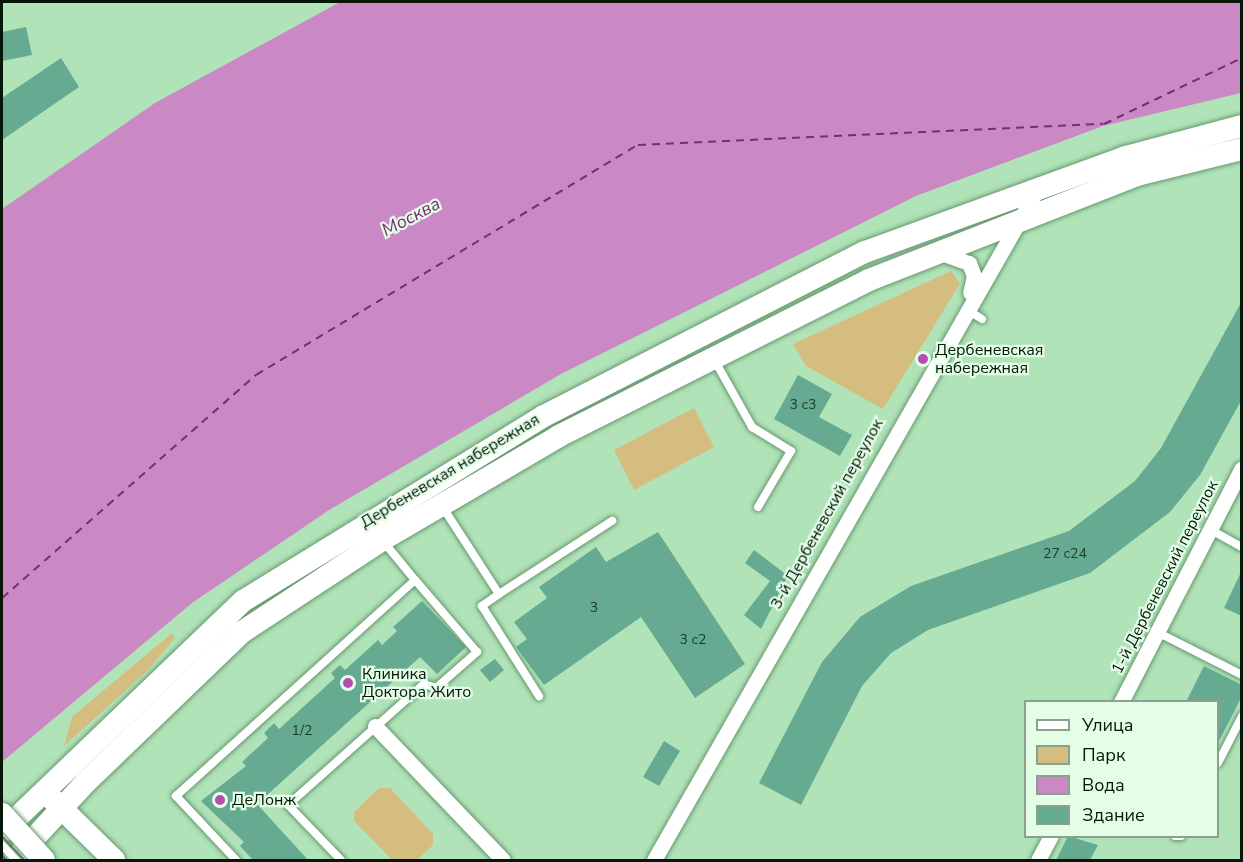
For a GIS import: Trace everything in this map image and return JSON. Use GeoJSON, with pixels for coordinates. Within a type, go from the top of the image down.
{"type":"FeatureCollection","features":[{"type":"Feature","properties":{"kind":"main road","name":"Дербеневская набережная"},"geometry":{"type":"LineString","coordinates":[[2,832],[42,790],[243,601],[376,515],[544,416],[865,252],[1038,188],[1242,126]]}},
{"type":"Feature","properties":{"kind":"main road","name":"Дербеневская набережная"},"geometry":{"type":"LineString","coordinates":[[13,855],[242,632],[382,540],[559,435],[715,361],[869,279],[1020,218],[1137,175],[1242,149]]}},
{"type":"Feature","properties":{"kind":"main road"},"geometry":{"type":"LineString","coordinates":[[42,790],[114,861]]}},
{"type":"Feature","properties":{"kind":"main road"},"geometry":{"type":"LineString","coordinates":[[2,814],[44,861]]}},
{"type":"Feature","properties":{"kind":"street","name":"3-й Дербеневский переулок"},"geometry":{"type":"LineString","coordinates":[[654,861],[965,309],[1038,188]]}},
{"type":"Feature","properties":{"kind":"street"},"geometry":{"type":"LineString","coordinates":[[929,255],[956,254],[969,263],[975,276],[965,309]]}},
{"type":"Feature","properties":{"kind":"street","name":"1-й Дербеневский переулок"},"geometry":{"type":"LineString","coordinates":[[1122,700],[1241,470]]}},
{"type":"Feature","properties":{"kind":"street"},"geometry":{"type":"LineString","coordinates":[[375,726],[503,861]]}},
{"type":"Feature","properties":{"kind":"street"},"geometry":{"type":"LineString","coordinates":[[1038,861],[1050,838]]}},
{"type":"Feature","properties":{"kind":"lane"},"geometry":{"type":"LineString","coordinates":[[965,309],[982,319]]}},
{"type":"Feature","properties":{"kind":"lane"},"geometry":{"type":"LineString","coordinates":[[715,361],[752,428],[791,451],[758,507]]}},
{"type":"Feature","properties":{"kind":"lane"},"geometry":{"type":"LineString","coordinates":[[441,505],[499,594]]}},
{"type":"Feature","properties":{"kind":"lane"},"geometry":{"type":"LineString","coordinates":[[539,696],[482,606],[612,521]]}},
{"type":"Feature","properties":{"kind":"lane"},"geometry":{"type":"LineString","coordinates":[[1211,531],[1242,547]]}},
{"type":"Feature","properties":{"kind":"lane"},"geometry":{"type":"LineString","coordinates":[[341,861],[288,805],[424,684],[436,688],[477,651],[382,540]]}},
{"type":"Feature","properties":{"kind":"lane"},"geometry":{"type":"LineString","coordinates":[[236,861],[176,796],[415,580]]}},
{"type":"Feature","properties":{"kind":"lane"},"geometry":{"type":"LineString","coordinates":[[1157,632],[1242,675]]}},
{"type":"Feature","properties":{"kind":"lane"},"geometry":{"type":"LineString","coordinates":[[1219,761],[1242,716]]}},
{"type":"Feature","properties":{"kind":"green space"},"geometry":{"type":"Polygon","coordinates":[[[951,271],[960,284],[883,409],[806,366],[793,344],[951,271]]]}},
{"type":"Feature","properties":{"kind":"green space"},"geometry":{"type":"Polygon","coordinates":[[[694,408],[714,447],[634,490],[614,450],[694,408]]]}},
{"type":"Feature","properties":{"kind":"green space"},"geometry":{"type":"Polygon","coordinates":[[[172,633],[175,638],[148,670],[64,746],[72,717],[172,633]]]}},
{"type":"Feature","properties":{"kind":"green space"},"geometry":{"type":"Polygon","coordinates":[[[379,788],[390,788],[433,834],[433,845],[417,860],[392,860],[354,821],[354,812],[379,788]]]}},
{"type":"Feature","properties":{"kind":"water","name":"Москва"},"geometry":{"type":"Polygon","coordinates":[[[340,2],[1241,2],[1241,93],[1103,126],[916,196],[561,374],[329,510],[192,603],[2,762],[2,209],[155,103],[340,2]]]}},
{"type":"Feature","properties":{"kind":"building"},"geometry":{"type":"Polygon","coordinates":[[[26,27],[32,55],[2,61],[2,32],[26,27]]]}},
{"type":"Feature","properties":{"kind":"building"},"geometry":{"type":"Polygon","coordinates":[[[61,58],[79,87],[2,140],[2,98],[61,58]]]}},
{"type":"Feature","properties":{"kind":"building"},"geometry":{"type":"Polygon","coordinates":[[[1242,301],[1242,399],[1200,475],[1170,512],[1090,573],[928,630],[891,653],[862,686],[801,805],[759,783],[822,662],[860,617],[911,586],[1069,531],[1135,481],[1161,448],[1242,301]]]}},
{"type":"Feature","properties":{"kind":"building"},"geometry":{"type":"Polygon","coordinates":[[[798,375],[832,394],[819,417],[852,435],[840,456],[774,419],[798,375]]]}},
{"type":"Feature","properties":{"kind":"building"},"geometry":{"type":"Polygon","coordinates":[[[658,532],[745,664],[695,698],[641,617],[544,685],[516,647],[527,639],[514,622],[547,598],[539,587],[596,547],[606,562],[658,532]]]}},
{"type":"Feature","properties":{"kind":"building"},"geometry":{"type":"Polygon","coordinates":[[[754,550],[788,576],[761,629],[744,615],[770,581],[745,563],[754,550]]]}},
{"type":"Feature","properties":{"kind":"building"},"geometry":{"type":"Polygon","coordinates":[[[1242,570],[1242,616],[1224,608],[1242,570]]]}},
{"type":"Feature","properties":{"kind":"building"},"geometry":{"type":"Polygon","coordinates":[[[422,601],[466,647],[437,674],[420,657],[257,804],[308,860],[253,860],[240,846],[244,842],[201,801],[246,766],[242,762],[268,738],[264,733],[274,723],[279,729],[335,678],[331,673],[340,665],[345,670],[378,640],[382,645],[397,631],[393,627],[422,601]]]}},
{"type":"Feature","properties":{"kind":"building"},"geometry":{"type":"Polygon","coordinates":[[[495,659],[504,670],[490,682],[480,670],[495,659]]]}},
{"type":"Feature","properties":{"kind":"building"},"geometry":{"type":"Polygon","coordinates":[[[1204,666],[1242,685],[1242,696],[1219,741],[1219,700],[1187,700],[1204,666]]]}},
{"type":"Feature","properties":{"kind":"building"},"geometry":{"type":"Polygon","coordinates":[[[664,741],[680,751],[659,786],[643,777],[664,741]]]}},
{"type":"Feature","properties":{"kind":"building"},"geometry":{"type":"Polygon","coordinates":[[[1067,838],[1098,845],[1090,860],[1056,860],[1067,838]]]}},
{"type":"Feature","properties":{"kind":"ferry route"},"geometry":{"type":"LineString","coordinates":[[2,598],[256,375],[638,145],[1104,124],[1242,58]]}},
{"type":"Feature","properties":{"kind":"tram line"},"geometry":{"type":"LineString","coordinates":[[2,836],[24,860]]}},
{"type":"Feature","properties":{"kind":"tram line"},"geometry":{"type":"LineString","coordinates":[[2,855],[7,860]]}},
{"type":"Feature","properties":{"kind":"place","name":"Дербеневская набережная"},"geometry":{"type":"Point","coordinates":[923,359]}},
{"type":"Feature","properties":{"kind":"place","name":"Клиника Доктора Жито"},"geometry":{"type":"Point","coordinates":[348,683]}},
{"type":"Feature","properties":{"kind":"place","name":"ДеЛонж"},"geometry":{"type":"Point","coordinates":[220,800]}}]}
